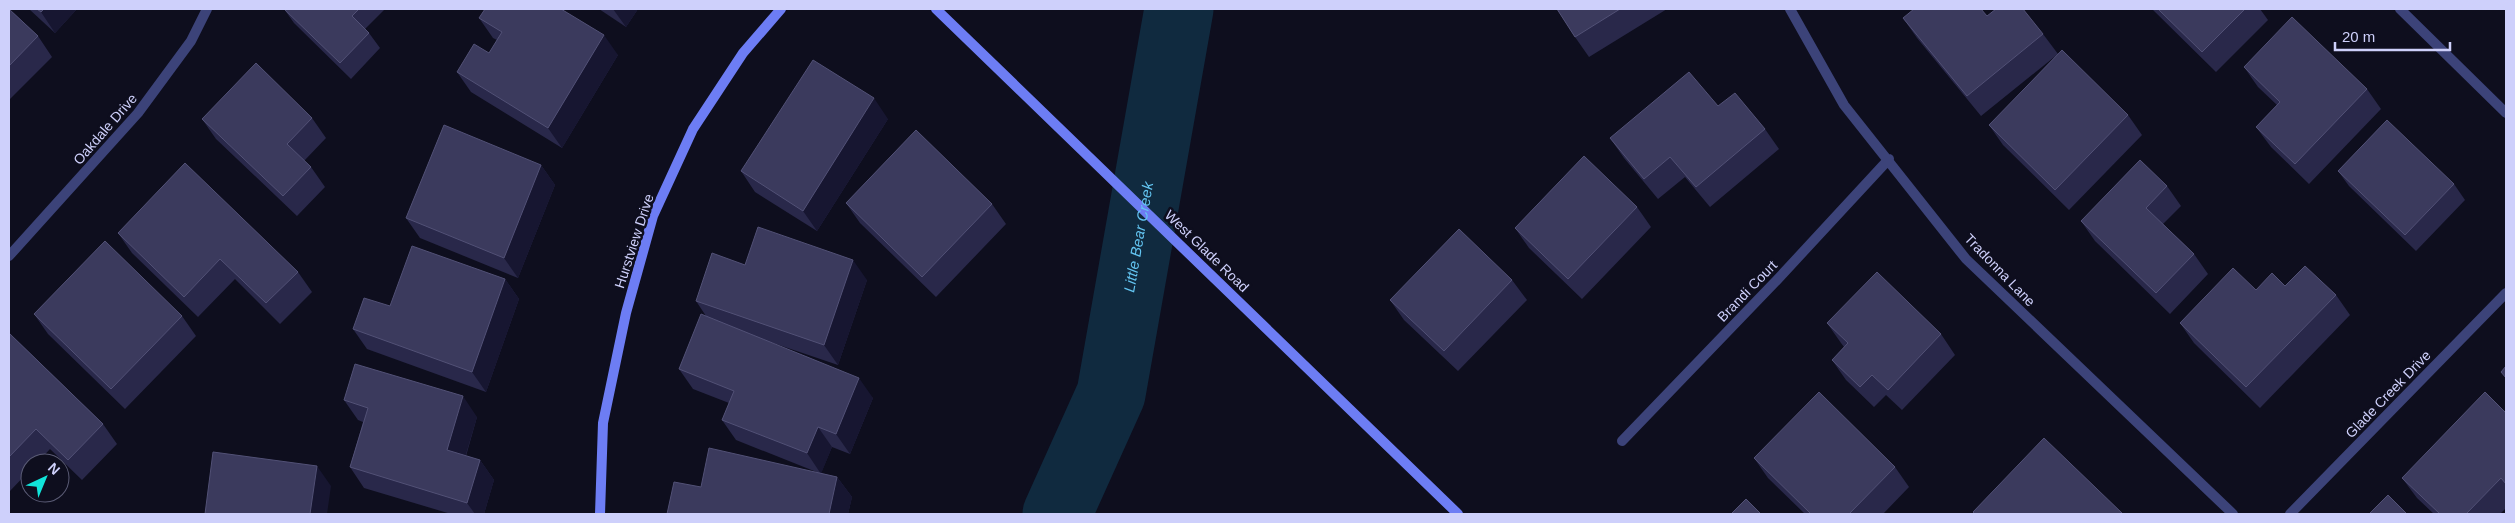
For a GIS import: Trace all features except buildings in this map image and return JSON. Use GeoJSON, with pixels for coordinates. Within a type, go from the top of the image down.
{"type":"FeatureCollection","features":[{"type":"Feature","properties":{"kind":"main road","name":"Hurstview Drive"},"geometry":{"type":"LineString","coordinates":[[600,514],[603,423],[626,314],[653,216],[693,129],[743,53],[781,9]]}},
{"type":"Feature","properties":{"kind":"main road","name":"West Glade Road"},"geometry":{"type":"LineString","coordinates":[[936,9],[1458,514]]}},
{"type":"Feature","properties":{"kind":"street","name":"Oakdale Drive"},"geometry":{"type":"LineString","coordinates":[[9,256],[138,113],[191,41],[207,9]]}},
{"type":"Feature","properties":{"kind":"street","name":"Tradonna Lane"},"geometry":{"type":"LineString","coordinates":[[1790,9],[1844,105],[1889,159],[1966,259],[2234,514]]}},
{"type":"Feature","properties":{"kind":"street"},"geometry":{"type":"LineString","coordinates":[[2400,9],[2506,113]]}},
{"type":"Feature","properties":{"kind":"street","name":"Brandi Court"},"geometry":{"type":"LineString","coordinates":[[1622,440],[1777,280],[1889,159]]}},
{"type":"Feature","properties":{"kind":"street","name":"Glade Creek Drive"},"geometry":{"type":"LineString","coordinates":[[2290,514],[2506,293]]}},
{"type":"Feature","properties":{"kind":"waterway","name":"Little Bear Creek"},"geometry":{"type":"LineString","coordinates":[[1057,514],[1111,394],[1179,9]]}}]}
